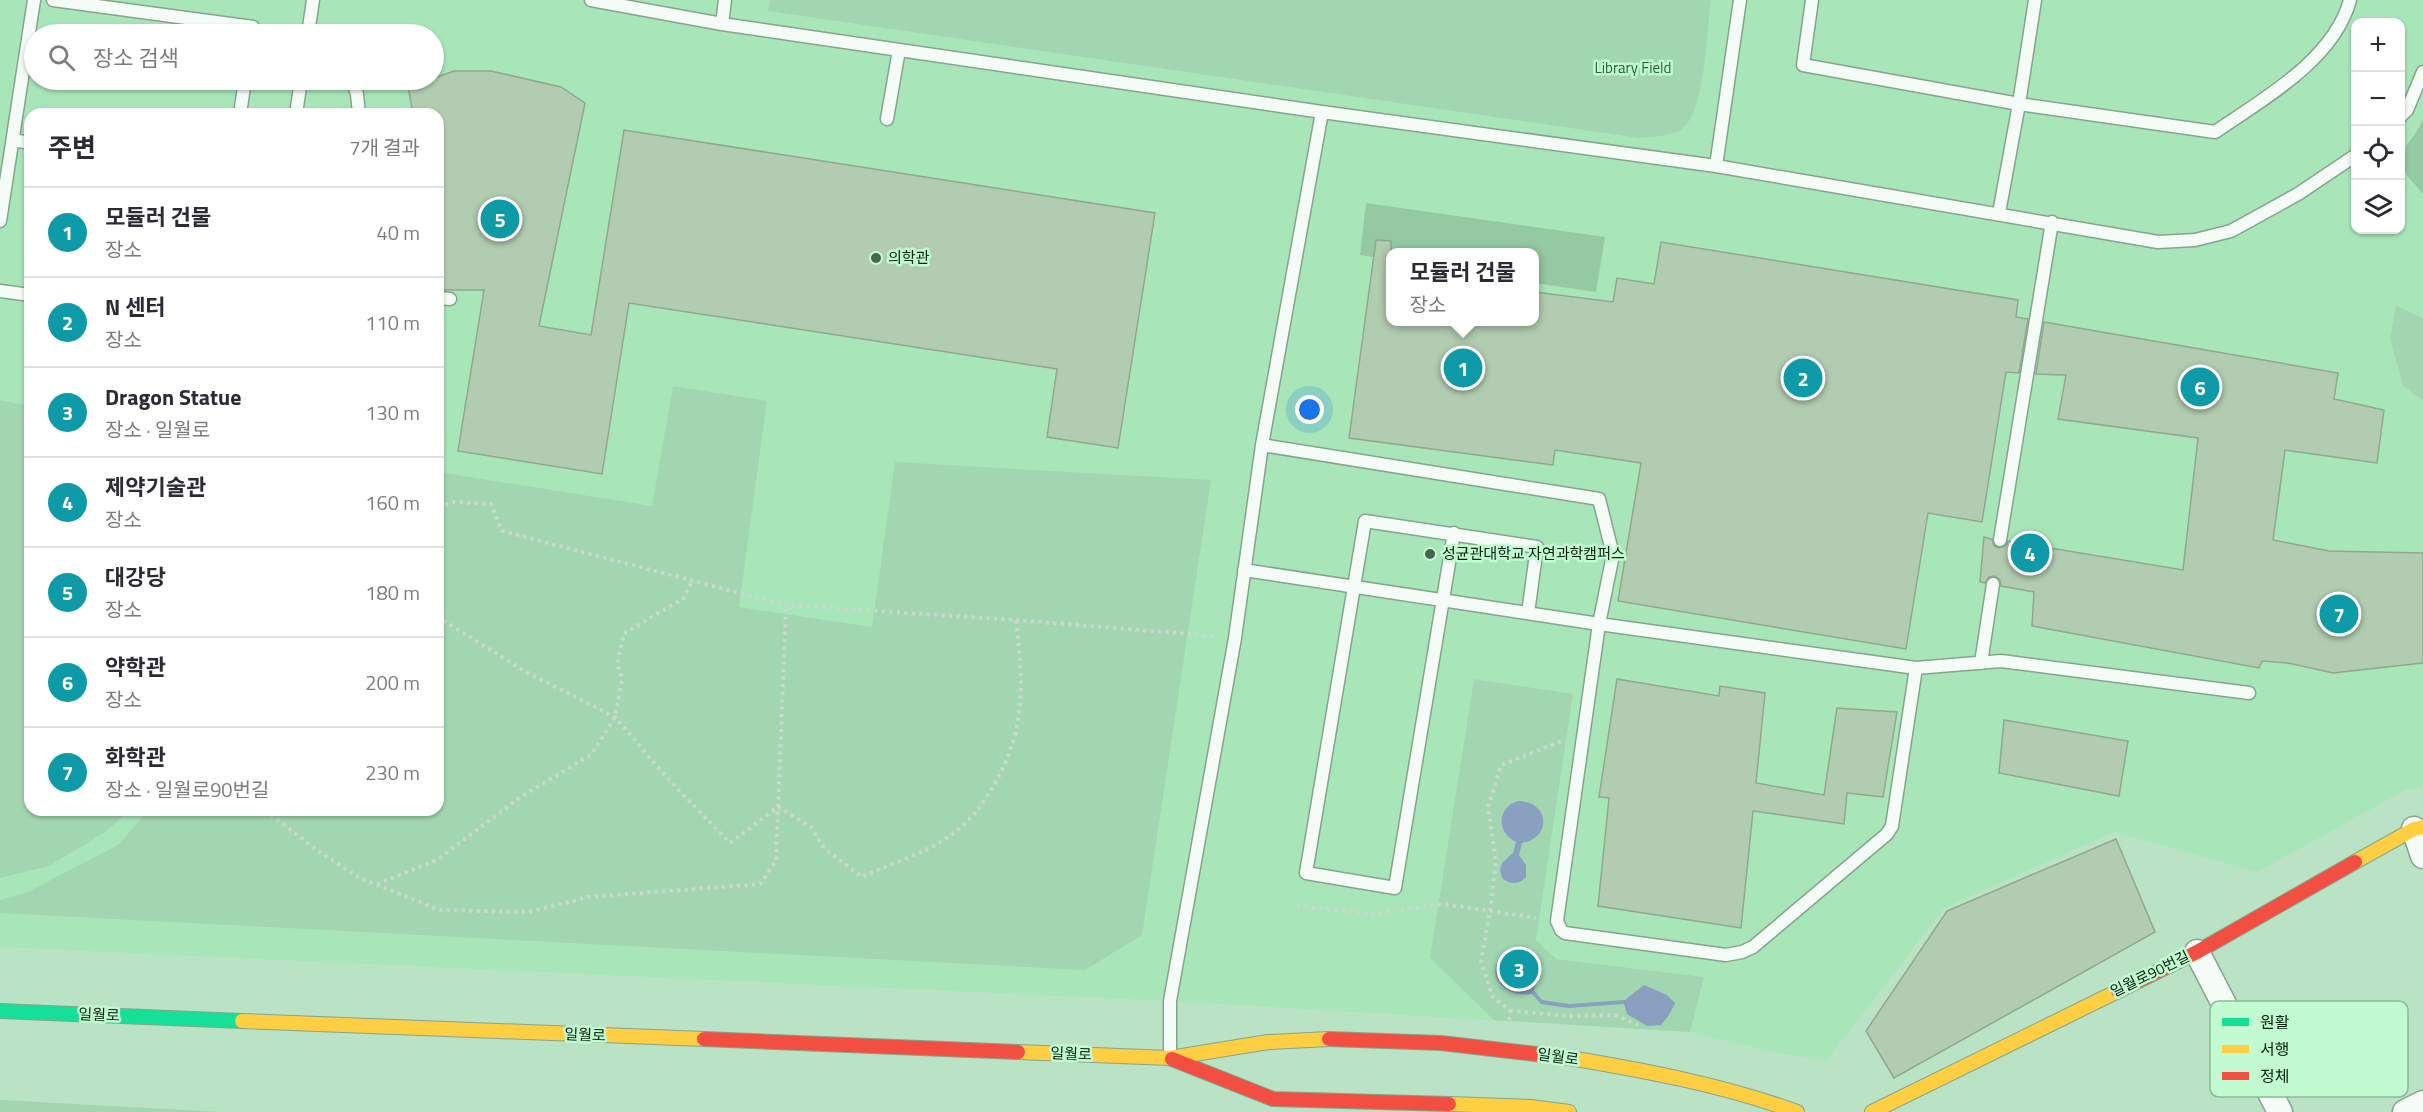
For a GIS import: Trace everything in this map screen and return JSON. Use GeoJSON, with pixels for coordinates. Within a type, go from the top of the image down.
{"type":"FeatureCollection","features":[{"type":"Feature","properties":{"kind":"street"},"geometry":{"type":"LineString","coordinates":[[2419,828],[2423,856]]}},
{"type":"Feature","properties":{"kind":"street","name":"일월로90번길"},"geometry":{"type":"LineString","coordinates":[[1881,1110],[2197,952],[2419,828]]}},
{"type":"Feature","properties":{"kind":"street"},"geometry":{"type":"LineString","coordinates":[[2197,952],[2222,1001]]}},
{"type":"Feature","properties":{"kind":"street","name":"일월로"},"geometry":{"type":"LineString","coordinates":[[0,1011],[1170,1058],[1281,1041],[1362,1040],[1461,1045],[1564,1057],[1660,1073],[1747,1095],[1797,1112]]}},
{"type":"Feature","properties":{"kind":"street","name":"일월로"},"geometry":{"type":"LineString","coordinates":[[1170,1058],[1273,1099],[1531,1107],[1569,1112]]}},
{"type":"Feature","properties":{"kind":"street"},"geometry":{"type":"LineString","coordinates":[[2272,1097],[2280,1112]]}},
{"type":"Feature","properties":{"kind":"street"},"geometry":{"type":"LineString","coordinates":[[2405,1112],[2423,1103]]}},
{"type":"Feature","properties":{"kind":"lane"},"geometry":{"type":"LineString","coordinates":[[30,24],[34,0]]}},
{"type":"Feature","properties":{"kind":"lane"},"geometry":{"type":"LineString","coordinates":[[53,0],[231,24]]}},
{"type":"Feature","properties":{"kind":"lane"},"geometry":{"type":"LineString","coordinates":[[309,24],[313,0]]}},
{"type":"Feature","properties":{"kind":"lane"},"geometry":{"type":"LineString","coordinates":[[591,0],[722,24],[1322,112],[1716,166],[2158,242],[2195,240],[2231,231],[2298,194],[2351,158]]}},
{"type":"Feature","properties":{"kind":"lane"},"geometry":{"type":"LineString","coordinates":[[722,24],[725,0]]}},
{"type":"Feature","properties":{"kind":"lane"},"geometry":{"type":"LineString","coordinates":[[1716,166],[1740,0]]}},
{"type":"Feature","properties":{"kind":"lane"},"geometry":{"type":"LineString","coordinates":[[1812,0],[1803,65],[2019,104],[2215,132],[2294,77],[2333,37],[2350,0]]}},
{"type":"Feature","properties":{"kind":"lane"},"geometry":{"type":"LineString","coordinates":[[1999,213],[2035,0]]}},
{"type":"Feature","properties":{"kind":"lane"},"geometry":{"type":"LineString","coordinates":[[887,119],[899,50]]}},
{"type":"Feature","properties":{"kind":"lane"},"geometry":{"type":"LineString","coordinates":[[0,221],[24,64]]}},
{"type":"Feature","properties":{"kind":"lane"},"geometry":{"type":"LineString","coordinates":[[2405,112],[2423,72]]}},
{"type":"Feature","properties":{"kind":"lane"},"geometry":{"type":"LineString","coordinates":[[241,108],[244,90]]}},
{"type":"Feature","properties":{"kind":"lane"},"geometry":{"type":"LineString","coordinates":[[297,108],[300,90]]}},
{"type":"Feature","properties":{"kind":"lane"},"geometry":{"type":"LineString","coordinates":[[356,90],[358,108]]}},
{"type":"Feature","properties":{"kind":"lane"},"geometry":{"type":"LineString","coordinates":[[1170,1058],[1170,1001],[1235,638],[1262,445],[1322,112]]}},
{"type":"Feature","properties":{"kind":"lane"},"geometry":{"type":"LineString","coordinates":[[12,140],[24,142]]}},
{"type":"Feature","properties":{"kind":"lane"},"geometry":{"type":"LineString","coordinates":[[2000,540],[2052,222]]}},
{"type":"Feature","properties":{"kind":"lane"},"geometry":{"type":"LineString","coordinates":[[0,291],[24,294]]}},
{"type":"Feature","properties":{"kind":"lane"},"geometry":{"type":"LineString","coordinates":[[1262,445],[1599,499],[1613,555],[1599,624],[1557,921],[1565,933],[1726,955],[1753,947],[1887,834],[1892,826],[1916,668]]}},
{"type":"Feature","properties":{"kind":"lane"},"geometry":{"type":"LineString","coordinates":[[1454,533],[1395,888],[1306,873],[1365,521],[1454,533],[1537,546],[1528,614]]}},
{"type":"Feature","properties":{"kind":"lane"},"geometry":{"type":"LineString","coordinates":[[1244,570],[1528,614],[1916,668],[2001,661],[2249,693]]}},
{"type":"Feature","properties":{"kind":"lane"},"geometry":{"type":"LineString","coordinates":[[1981,663],[1993,584]]}},
{"type":"Feature","properties":{"kind":"path"},"geometry":{"type":"LineString","coordinates":[[444,505],[454,502],[491,504],[502,531],[786,605],[1235,638]]}},
{"type":"Feature","properties":{"kind":"path"},"geometry":{"type":"LineString","coordinates":[[376,884],[437,860],[519,798],[592,754],[615,717],[622,679],[617,664],[624,633],[684,598],[692,581]]}},
{"type":"Feature","properties":{"kind":"path"},"geometry":{"type":"LineString","coordinates":[[273,816],[318,851],[360,878],[439,910],[528,912],[589,897],[760,884],[776,861],[786,605]]}},
{"type":"Feature","properties":{"kind":"path"},"geometry":{"type":"LineString","coordinates":[[444,621],[525,672],[615,717],[668,780],[730,843],[778,807]]}},
{"type":"Feature","properties":{"kind":"path"},"geometry":{"type":"LineString","coordinates":[[778,807],[811,827],[825,849],[862,877],[944,840],[976,815],[1008,761],[1020,719],[1022,671],[1016,621]]}},
{"type":"Feature","properties":{"kind":"path"},"geometry":{"type":"LineString","coordinates":[[1584,731],[1501,765],[1488,807],[1496,861],[1481,961],[1492,996],[1510,1011],[1570,1017],[1615,1016],[1638,1024]]}},
{"type":"Feature","properties":{"kind":"path"},"geometry":{"type":"LineString","coordinates":[[1297,906],[1373,914],[1443,904],[1557,921]]}},
{"type":"Feature","properties":{"kind":"path"},"geometry":{"type":"LineString","coordinates":[[1509,1021],[1510,1011]]}},
{"type":"Feature","properties":{"kind":"shaded area","name":"성균관대학교 자연과학캠퍼스"},"geometry":{"type":"Polygon","coordinates":[[[0,0],[2423,0],[2423,787],[2405,790],[2257,872],[2114,832],[1944,908],[1827,1060],[1781,1054],[1690,1032],[1170,1001],[0,947],[0,0]]]}},
{"type":"Feature","properties":{"kind":"shaded area"},"geometry":{"type":"Polygon","coordinates":[[[2423,119],[2423,194],[2405,173],[2405,148],[2423,119]]]}},
{"type":"Feature","properties":{"kind":"shaded area"},"geometry":{"type":"Polygon","coordinates":[[[1366,203],[1605,237],[1596,292],[1539,284],[1539,248],[1386,248],[1386,259],[1360,255],[1366,203]]]}},
{"type":"Feature","properties":{"kind":"green space","name":"Library Field"},"geometry":{"type":"Polygon","coordinates":[[[770,0],[1711,0],[1701,83],[1693,113],[1687,124],[1678,131],[1639,138],[768,11],[770,0]]]}},
{"type":"Feature","properties":{"kind":"green space"},"geometry":{"type":"Polygon","coordinates":[[[2396,306],[2423,318],[2423,400],[2403,386],[2390,338],[2396,306]]]}},
{"type":"Feature","properties":{"kind":"green space"},"geometry":{"type":"Polygon","coordinates":[[[673,386],[767,401],[739,607],[872,627],[895,462],[1211,480],[1142,935],[1085,970],[0,913],[0,900],[28,892],[118,845],[144,816],[444,816],[444,473],[652,506],[673,386]]]}},
{"type":"Feature","properties":{"kind":"green space"},"geometry":{"type":"Polygon","coordinates":[[[0,400],[24,405],[24,816],[124,816],[104,833],[49,866],[0,878],[0,400]]]}},
{"type":"Feature","properties":{"kind":"green space"},"geometry":{"type":"Polygon","coordinates":[[[1474,679],[1573,694],[1536,940],[1556,959],[1704,977],[1690,1032],[1494,1020],[1430,958],[1474,679]]]}},
{"type":"Feature","properties":{"kind":"green space"},"geometry":{"type":"Polygon","coordinates":[[[0,1100],[222,1112],[0,1112],[0,1100]]]}},
{"type":"Feature","properties":{"kind":"water"},"geometry":{"type":"Polygon","coordinates":[[[1518,801],[1536,807],[1541,813],[1543,827],[1539,834],[1522,843],[1519,855],[1526,865],[1526,877],[1512,883],[1503,879],[1500,870],[1502,864],[1513,853],[1516,842],[1505,832],[1502,820],[1506,809],[1518,801]]]}},
{"type":"Feature","properties":{"kind":"water"},"geometry":{"type":"Polygon","coordinates":[[[1511,949],[1529,951],[1540,968],[1534,990],[1542,1000],[1569,1004],[1625,1000],[1644,985],[1667,995],[1675,1003],[1661,1025],[1647,1026],[1627,1014],[1624,1004],[1568,1008],[1541,1004],[1532,994],[1511,992],[1498,980],[1495,973],[1496,965],[1501,957],[1511,949]]]}},
{"type":"Feature","properties":{"kind":"building","name":"의학관"},"geometry":{"type":"Polygon","coordinates":[[[454,71],[491,71],[561,87],[585,103],[539,326],[591,335],[624,130],[1155,213],[1118,448],[1047,437],[1057,369],[629,303],[602,474],[458,451],[484,290],[444,290],[444,108],[412,108],[409,90],[444,90],[444,74],[454,71]]]}},
{"type":"Feature","properties":{"kind":"building"},"geometry":{"type":"Polygon","coordinates":[[[1376,240],[1391,241],[1391,248],[1386,248],[1386,326],[1539,326],[1539,293],[1613,302],[1617,278],[1654,284],[1661,242],[2018,300],[2016,317],[2028,319],[2019,373],[2006,372],[1982,522],[1928,513],[1906,649],[1618,601],[1641,463],[1555,450],[1553,465],[1349,438],[1376,240]]]}},
{"type":"Feature","properties":{"kind":"building"},"geometry":{"type":"Polygon","coordinates":[[[2044,322],[2338,373],[2334,399],[2384,410],[2377,463],[2285,450],[2273,540],[2329,551],[2423,553],[2423,663],[2333,673],[2288,663],[2262,661],[2259,668],[2032,626],[2034,592],[2001,586],[2000,580],[1995,576],[1989,577],[1985,583],[1980,582],[1984,537],[1992,539],[1994,546],[1999,548],[2006,546],[2008,541],[2183,570],[2198,438],[2058,419],[2066,375],[2036,374],[2044,322]]]}},
{"type":"Feature","properties":{"kind":"building"},"geometry":{"type":"Polygon","coordinates":[[[1617,679],[1719,696],[1720,686],[1765,693],[1756,783],[1824,795],[1837,708],[1897,712],[1883,797],[1847,793],[1844,824],[1753,811],[1741,928],[1598,906],[1609,798],[1599,797],[1617,679]]]}},
{"type":"Feature","properties":{"kind":"building"},"geometry":{"type":"Polygon","coordinates":[[[2004,720],[2128,741],[2119,796],[1999,773],[2004,720]]]}},
{"type":"Feature","properties":{"kind":"building"},"geometry":{"type":"Polygon","coordinates":[[[2116,839],[2155,932],[1894,1078],[1866,1031],[1947,911],[2116,839]]]}},
{"type":"Feature","properties":{"kind":"traffic: fast"},"geometry":{"type":"LineString","coordinates":[[0,1011],[242,1021]]}},
{"type":"Feature","properties":{"kind":"traffic: slow"},"geometry":{"type":"LineString","coordinates":[[2355,862],[2414,829],[2423,827]]}},
{"type":"Feature","properties":{"kind":"traffic: slow"},"geometry":{"type":"LineString","coordinates":[[1872,1112],[2118,991]]}},
{"type":"Feature","properties":{"kind":"traffic: slow"},"geometry":{"type":"LineString","coordinates":[[242,1021],[704,1039]]}},
{"type":"Feature","properties":{"kind":"traffic: slow"},"geometry":{"type":"LineString","coordinates":[[1018,1052],[1170,1058],[1268,1042],[1329,1039]]}},
{"type":"Feature","properties":{"kind":"traffic: slow"},"geometry":{"type":"LineString","coordinates":[[1570,1058],[1713,1086],[1797,1112]]}},
{"type":"Feature","properties":{"kind":"traffic: slow"},"geometry":{"type":"LineString","coordinates":[[1449,1104],[1531,1107],[1569,1112]]}},
{"type":"Feature","properties":{"kind":"traffic: jam"},"geometry":{"type":"LineString","coordinates":[[2118,991],[2197,952],[2355,862]]}},
{"type":"Feature","properties":{"kind":"traffic: jam"},"geometry":{"type":"LineString","coordinates":[[704,1039],[1018,1052]]}},
{"type":"Feature","properties":{"kind":"traffic: jam"},"geometry":{"type":"LineString","coordinates":[[1329,1039],[1441,1043],[1570,1058]]}},
{"type":"Feature","properties":{"kind":"traffic: jam"},"geometry":{"type":"LineString","coordinates":[[1172,1059],[1273,1099],[1449,1104]]}},
{"type":"Feature","properties":{"kind":"place","name":"대강당"},"geometry":{"type":"Point","coordinates":[500,219]}},
{"type":"Feature","properties":{"kind":"place","name":"의학관"},"geometry":{"type":"Point","coordinates":[876,258]}},
{"type":"Feature","properties":{"kind":"place","name":"모듈러 건물"},"geometry":{"type":"Point","coordinates":[1463,368]}},
{"type":"Feature","properties":{"kind":"place","name":"N 센터"},"geometry":{"type":"Point","coordinates":[1803,378]}},
{"type":"Feature","properties":{"kind":"place","name":"약학관"},"geometry":{"type":"Point","coordinates":[2200,387]}},
{"type":"Feature","properties":{"kind":"place","name":"제약기술관"},"geometry":{"type":"Point","coordinates":[2030,553]}},
{"type":"Feature","properties":{"kind":"place","name":"성균관대학교 자연과학캠퍼스"},"geometry":{"type":"Point","coordinates":[1430,554]}},
{"type":"Feature","properties":{"kind":"place","name":"화학관"},"geometry":{"type":"Point","coordinates":[2339,614]}},
{"type":"Feature","properties":{"kind":"place","name":"Dragon Statue"},"geometry":{"type":"Point","coordinates":[1519,969]}}]}
